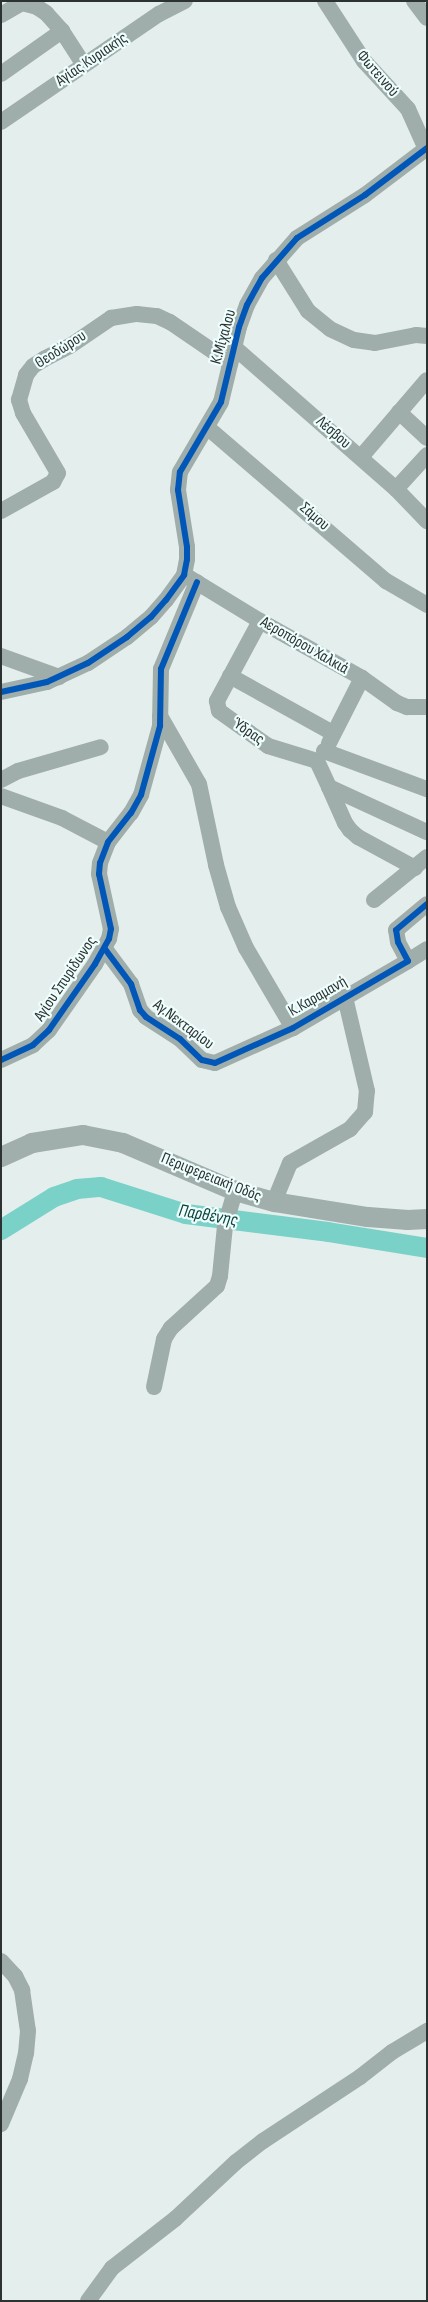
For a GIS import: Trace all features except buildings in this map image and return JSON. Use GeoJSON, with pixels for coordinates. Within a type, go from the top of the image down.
{"type":"FeatureCollection","features":[{"type":"Feature","properties":{"kind":"main road","name":"Περιφερειακή Οδός"},"geometry":{"type":"LineString","coordinates":[[1,1157],[32,1143],[83,1135],[123,1143],[233,1197],[368,1217],[408,1220],[427,1219]]}},
{"type":"Feature","properties":{"kind":"street"},"geometry":{"type":"LineString","coordinates":[[1,6],[8,1]]}},
{"type":"Feature","properties":{"kind":"street","name":"Αγίας Κυριακής"},"geometry":{"type":"LineString","coordinates":[[1,122],[159,14],[185,1]]}},
{"type":"Feature","properties":{"kind":"street","name":"Φωτεινού"},"geometry":{"type":"LineString","coordinates":[[325,1],[364,61],[408,109],[426,149]]}},
{"type":"Feature","properties":{"kind":"street"},"geometry":{"type":"LineString","coordinates":[[414,1],[427,18]]}},
{"type":"Feature","properties":{"kind":"street"},"geometry":{"type":"LineString","coordinates":[[1,15],[22,3],[32,4],[46,13],[62,31],[84,65]]}},
{"type":"Feature","properties":{"kind":"street"},"geometry":{"type":"LineString","coordinates":[[1,74],[62,31]]}},
{"type":"Feature","properties":{"kind":"street","name":"Κ.Μίχαλου"},"geometry":{"type":"LineString","coordinates":[[191,578],[178,490],[180,472],[208,428],[221,402],[247,305],[262,278],[276,260],[304,233],[365,196],[426,149]]}},
{"type":"Feature","properties":{"kind":"street"},"geometry":{"type":"LineString","coordinates":[[276,260],[308,311],[330,329],[354,340],[375,343],[416,335],[427,336]]}},
{"type":"Feature","properties":{"kind":"street","name":"Θεοδώρου"},"geometry":{"type":"LineString","coordinates":[[1,511],[53,482],[58,473],[23,413],[19,400],[26,375],[33,366],[44,358],[70,346],[111,318],[137,314],[157,316],[232,356]]}},
{"type":"Feature","properties":{"kind":"street","name":"Λέσβου"},"geometry":{"type":"LineString","coordinates":[[232,356],[361,457],[427,521]]}},
{"type":"Feature","properties":{"kind":"street"},"geometry":{"type":"LineString","coordinates":[[361,457],[427,380]]}},
{"type":"Feature","properties":{"kind":"street"},"geometry":{"type":"LineString","coordinates":[[399,412],[427,438]]}},
{"type":"Feature","properties":{"kind":"street","name":"Σάμου"},"geometry":{"type":"LineString","coordinates":[[208,428],[386,581],[426,603]]}},
{"type":"Feature","properties":{"kind":"street"},"geometry":{"type":"LineString","coordinates":[[396,489],[426,458]]}},
{"type":"Feature","properties":{"kind":"street"},"geometry":{"type":"LineString","coordinates":[[1,692],[33,687],[88,663],[127,637],[151,617],[191,578]]}},
{"type":"Feature","properties":{"kind":"street","name":"Αεροπόρου Χαλκιά"},"geometry":{"type":"LineString","coordinates":[[191,578],[260,621],[362,678],[397,703],[407,707],[427,707]]}},
{"type":"Feature","properties":{"kind":"street","name":"Αγίου Σπυρίδωνος"},"geometry":{"type":"LineString","coordinates":[[1,1060],[33,1045],[46,1034],[105,948],[111,929],[99,874],[102,853],[141,796],[157,738],[160,716],[161,669],[191,578]]}},
{"type":"Feature","properties":{"kind":"street","name":"Ύδρας"},"geometry":{"type":"LineString","coordinates":[[260,621],[216,701],[219,711],[268,746],[320,756],[427,789]]}},
{"type":"Feature","properties":{"kind":"street"},"geometry":{"type":"LineString","coordinates":[[1,656],[59,677]]}},
{"type":"Feature","properties":{"kind":"street"},"geometry":{"type":"LineString","coordinates":[[230,676],[333,733]]}},
{"type":"Feature","properties":{"kind":"street"},"geometry":{"type":"LineString","coordinates":[[362,678],[320,756],[329,787],[345,823],[358,837],[421,862],[374,900]]}},
{"type":"Feature","properties":{"kind":"street","name":"Κ.Καραμανή"},"geometry":{"type":"LineString","coordinates":[[160,716],[199,784],[216,865],[228,907],[246,948],[294,1028]]}},
{"type":"Feature","properties":{"kind":"street"},"geometry":{"type":"LineString","coordinates":[[1,780],[9,774],[101,747]]}},
{"type":"Feature","properties":{"kind":"street"},"geometry":{"type":"LineString","coordinates":[[329,787],[427,832]]}},
{"type":"Feature","properties":{"kind":"street"},"geometry":{"type":"LineString","coordinates":[[1,796],[62,818],[108,842]]}},
{"type":"Feature","properties":{"kind":"street"},"geometry":{"type":"LineString","coordinates":[[408,961],[398,942],[396,930],[427,904]]}},
{"type":"Feature","properties":{"kind":"street","name":"Αγ.Νεκταρίου"},"geometry":{"type":"LineString","coordinates":[[105,948],[131,984],[138,1005],[146,1017],[180,1039],[202,1060],[221,1061]]}},
{"type":"Feature","properties":{"kind":"street","name":"Κ.Καραμανή"},"geometry":{"type":"LineString","coordinates":[[221,1061],[294,1028],[427,949]]}},
{"type":"Feature","properties":{"kind":"street","name":"Κ.Καραμανή"},"geometry":{"type":"LineString","coordinates":[[274,1202],[290,1163],[350,1129],[365,1112],[367,1091],[346,997]]}},
{"type":"Feature","properties":{"kind":"street"},"geometry":{"type":"LineString","coordinates":[[154,1387],[164,1339],[172,1328],[217,1286],[220,1276],[225,1226],[233,1197]]}},
{"type":"Feature","properties":{"kind":"street"},"geometry":{"type":"LineString","coordinates":[[1,1961],[15,1976],[22,1990],[28,2031],[26,2053],[20,2080],[1,2124]]}},
{"type":"Feature","properties":{"kind":"street"},"geometry":{"type":"LineString","coordinates":[[88,2301],[112,2268],[175,2218],[263,2141],[360,2077],[392,2052],[427,2031]]}},
{"type":"Feature","properties":{"kind":"waterway","name":"Παρθένης"},"geometry":{"type":"LineString","coordinates":[[1,1230],[54,1197],[77,1189],[101,1187],[186,1214],[328,1232],[427,1248]]}},
{"type":"Feature","properties":{"kind":"cycle path"},"geometry":{"type":"LineString","coordinates":[[1,692],[47,682],[88,663],[127,637],[151,617],[166,600],[184,575],[187,559],[187,547],[178,490],[180,472],[221,402],[239,327],[247,305],[262,278],[297,238],[365,195],[427,148]]}},
{"type":"Feature","properties":{"kind":"cycle path"},"geometry":{"type":"LineString","coordinates":[[1,1060],[33,1045],[49,1030],[95,964],[109,939],[111,929],[99,874],[100,863],[108,842],[131,813],[141,795],[160,726],[161,669],[197,582]]}},
{"type":"Feature","properties":{"kind":"cycle path"},"geometry":{"type":"LineString","coordinates":[[105,949],[131,984],[140,1010],[146,1017],[180,1039],[202,1060],[215,1063],[293,1028],[408,961],[398,942],[396,930],[427,904]]}}]}
